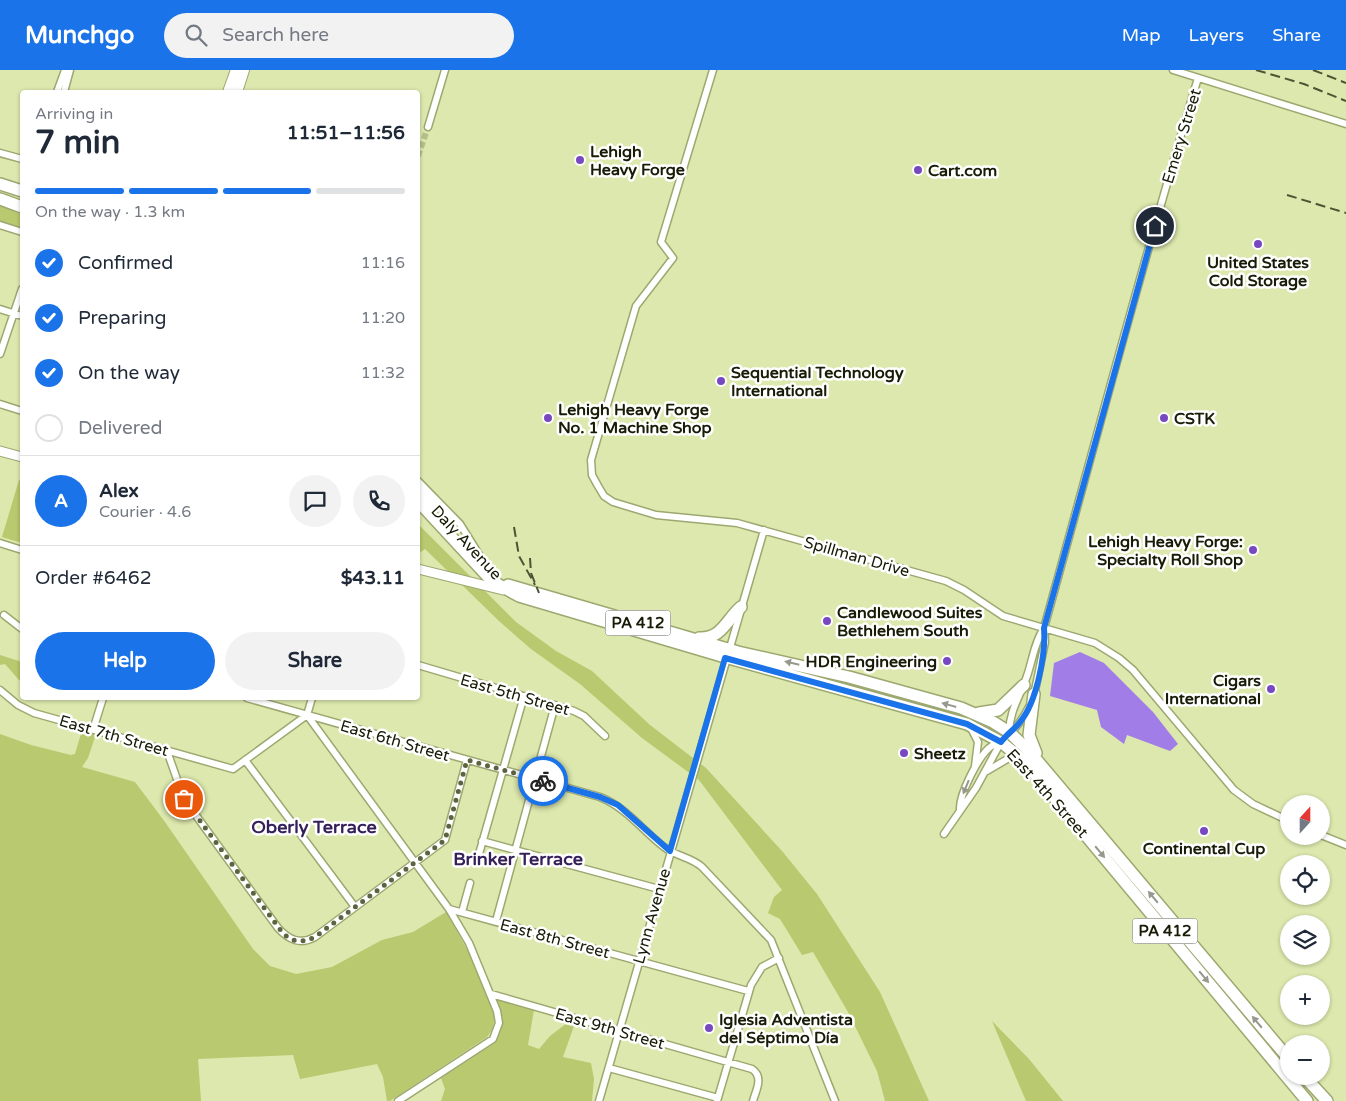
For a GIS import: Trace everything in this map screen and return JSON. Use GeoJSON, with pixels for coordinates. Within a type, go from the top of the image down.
{"type":"FeatureCollection","features":[{"type":"Feature","properties":{"kind":"highway"},"geometry":{"type":"LineString","coordinates":[[0,184],[20,190]]}},
{"type":"Feature","properties":{"kind":"highway"},"geometry":{"type":"LineString","coordinates":[[0,200],[20,206]]}},
{"type":"Feature","properties":{"kind":"highway","name":"Daly Avenue"},"geometry":{"type":"LineString","coordinates":[[420,492],[501,580],[516,591]]}},
{"type":"Feature","properties":{"kind":"highway","name":"Daly Avenue"},"geometry":{"type":"LineString","coordinates":[[420,503],[492,581],[516,591]]}},
{"type":"Feature","properties":{"kind":"highway","name":"East 4th Street"},"geometry":{"type":"LineString","coordinates":[[516,591],[533,592],[555,608],[727,653],[967,724],[1001,742],[1024,761],[1307,1101]]}},
{"type":"Feature","properties":{"kind":"highway","name":"East 4th Street"},"geometry":{"type":"LineString","coordinates":[[516,591],[690,638],[727,653],[849,677],[976,713],[1009,732],[1045,770],[1280,1048]]}},
{"type":"Feature","properties":{"kind":"highway"},"geometry":{"type":"LineString","coordinates":[[690,638],[708,639],[714,636],[740,607]]}},
{"type":"Feature","properties":{"kind":"highway"},"geometry":{"type":"LineString","coordinates":[[976,713],[998,710],[1024,685]]}},
{"type":"Feature","properties":{"kind":"highway"},"geometry":{"type":"LineString","coordinates":[[1034,694],[1029,735],[1045,770]]}},
{"type":"Feature","properties":{"kind":"highway"},"geometry":{"type":"LineString","coordinates":[[1312,1085],[1326,1101]]}},
{"type":"Feature","properties":{"kind":"main road"},"geometry":{"type":"LineString","coordinates":[[229,90],[236,70]]}},
{"type":"Feature","properties":{"kind":"main road"},"geometry":{"type":"LineString","coordinates":[[237,90],[244,70]]}},
{"type":"Feature","properties":{"kind":"main road"},"geometry":{"type":"LineString","coordinates":[[0,451],[20,456]]}},
{"type":"Feature","properties":{"kind":"main road","name":"East 4th Street"},"geometry":{"type":"LineString","coordinates":[[420,570],[482,586],[516,591]]}},
{"type":"Feature","properties":{"kind":"street"},"geometry":{"type":"LineString","coordinates":[[59,90],[65,70]]}},
{"type":"Feature","properties":{"kind":"street"},"geometry":{"type":"LineString","coordinates":[[65,90],[70,70]]}},
{"type":"Feature","properties":{"kind":"street"},"geometry":{"type":"LineString","coordinates":[[428,127],[445,70]]}},
{"type":"Feature","properties":{"kind":"street","name":"Spillman Drive"},"geometry":{"type":"LineString","coordinates":[[713,70],[661,242],[673,258],[636,306],[591,460],[592,475],[604,496],[614,502],[643,512],[737,523],[946,581],[964,590],[1003,616],[1095,644],[1120,658],[1137,674],[1234,790],[1253,804],[1280,817]]}},
{"type":"Feature","properties":{"kind":"street"},"geometry":{"type":"LineString","coordinates":[[1172,70],[1346,124]]}},
{"type":"Feature","properties":{"kind":"street","name":"Emery Street"},"geometry":{"type":"LineString","coordinates":[[1009,732],[1009,716],[1024,685],[1036,640],[1044,628],[1104,417],[1122,340],[1198,78]]}},
{"type":"Feature","properties":{"kind":"street"},"geometry":{"type":"LineString","coordinates":[[0,153],[20,158]]}},
{"type":"Feature","properties":{"kind":"street"},"geometry":{"type":"LineString","coordinates":[[0,225],[20,231]]}},
{"type":"Feature","properties":{"kind":"street"},"geometry":{"type":"LineString","coordinates":[[0,354],[20,295]]}},
{"type":"Feature","properties":{"kind":"street"},"geometry":{"type":"LineString","coordinates":[[0,309],[20,315]]}},
{"type":"Feature","properties":{"kind":"street"},"geometry":{"type":"LineString","coordinates":[[0,404],[20,410]]}},
{"type":"Feature","properties":{"kind":"street"},"geometry":{"type":"LineString","coordinates":[[420,483],[460,524],[483,561]]}},
{"type":"Feature","properties":{"kind":"street","name":"Lynn Avenue"},"geometry":{"type":"LineString","coordinates":[[599,1101],[691,776],[764,530]]}},
{"type":"Feature","properties":{"kind":"street"},"geometry":{"type":"LineString","coordinates":[[0,543],[20,549]]}},
{"type":"Feature","properties":{"kind":"street"},"geometry":{"type":"LineString","coordinates":[[4,615],[20,627]]}},
{"type":"Feature","properties":{"kind":"street","name":"Emery Street"},"geometry":{"type":"LineString","coordinates":[[944,834],[967,803],[986,772],[1001,742],[1020,723],[1034,694],[1045,642],[1044,628]]}},
{"type":"Feature","properties":{"kind":"street","name":"East 5th Street"},"geometry":{"type":"LineString","coordinates":[[420,666],[582,714],[605,736]]}},
{"type":"Feature","properties":{"kind":"street","name":"East 7th Street"},"geometry":{"type":"LineString","coordinates":[[0,690],[28,711],[93,730],[233,769],[245,760]]}},
{"type":"Feature","properties":{"kind":"street"},"geometry":{"type":"LineString","coordinates":[[479,854],[524,696]]}},
{"type":"Feature","properties":{"kind":"street"},"geometry":{"type":"LineString","coordinates":[[93,730],[102,700]]}},
{"type":"Feature","properties":{"kind":"street","name":"East 6th Street"},"geometry":{"type":"LineString","coordinates":[[254,700],[600,797],[618,805],[670,851],[688,858],[702,867],[763,929],[778,956],[835,1101]]}},
{"type":"Feature","properties":{"kind":"street"},"geometry":{"type":"LineString","coordinates":[[311,700],[307,715],[245,760],[355,907]]}},
{"type":"Feature","properties":{"kind":"street"},"geometry":{"type":"LineString","coordinates":[[496,922],[555,705]]}},
{"type":"Feature","properties":{"kind":"street"},"geometry":{"type":"LineString","coordinates":[[307,715],[449,908],[469,942],[491,994],[498,1017],[498,1028],[493,1040],[398,1101]]}},
{"type":"Feature","properties":{"kind":"street"},"geometry":{"type":"LineString","coordinates":[[967,724],[977,737],[975,766]]}},
{"type":"Feature","properties":{"kind":"street","name":"Emery Street"},"geometry":{"type":"LineString","coordinates":[[960,810],[961,799],[975,766],[989,748],[1001,742]]}},
{"type":"Feature","properties":{"kind":"street"},"geometry":{"type":"LineString","coordinates":[[168,751],[179,788],[188,805],[278,928],[285,936],[295,941],[306,941],[315,937],[445,840],[467,760]]}},
{"type":"Feature","properties":{"kind":"street"},"geometry":{"type":"LineString","coordinates":[[986,772],[1009,758],[1024,761]]}},
{"type":"Feature","properties":{"kind":"street"},"geometry":{"type":"LineString","coordinates":[[1330,839],[1346,846]]}},
{"type":"Feature","properties":{"kind":"street"},"geometry":{"type":"LineString","coordinates":[[482,841],[659,889]]}},
{"type":"Feature","properties":{"kind":"street"},"geometry":{"type":"LineString","coordinates":[[462,912],[470,883]]}},
{"type":"Feature","properties":{"kind":"street","name":"East 8th Street"},"geometry":{"type":"LineString","coordinates":[[449,908],[748,991]]}},
{"type":"Feature","properties":{"kind":"street"},"geometry":{"type":"LineString","coordinates":[[609,1068],[718,1100],[748,991],[762,967],[778,956]]}},
{"type":"Feature","properties":{"kind":"street","name":"East 9th Street"},"geometry":{"type":"LineString","coordinates":[[491,994],[752,1069],[758,1074],[753,1101]]}},
{"type":"Feature","properties":{"kind":"green space"},"geometry":{"type":"Polygon","coordinates":[[[0,204],[20,210],[20,228],[0,221],[0,204]]]}},
{"type":"Feature","properties":{"kind":"green space"},"geometry":{"type":"Polygon","coordinates":[[[19,480],[20,542],[2,537],[19,480]]]}},
{"type":"Feature","properties":{"kind":"green space"},"geometry":{"type":"Polygon","coordinates":[[[420,526],[516,622],[556,651],[592,671],[650,725],[706,768],[782,851],[817,894],[880,992],[929,1101],[885,1101],[877,1071],[848,1012],[813,952],[802,955],[780,919],[768,913],[774,897],[782,890],[699,780],[642,738],[580,684],[531,649],[499,621],[425,549],[420,553],[420,526]]]}},
{"type":"Feature","properties":{"kind":"green space"},"geometry":{"type":"Polygon","coordinates":[[[0,655],[20,661],[20,680],[5,664],[0,665],[0,655]]]}},
{"type":"Feature","properties":{"kind":"green space"},"geometry":{"type":"Polygon","coordinates":[[[82,730],[96,734],[88,758],[82,767],[135,782],[253,949],[270,966],[296,974],[332,967],[382,940],[413,932],[446,912],[474,963],[492,1005],[494,1019],[493,1028],[489,1035],[390,1101],[387,1101],[383,1077],[377,1064],[300,1079],[293,1055],[198,1059],[201,1101],[0,1101],[0,734],[31,745],[71,755],[75,754],[82,730]]]}},
{"type":"Feature","properties":{"kind":"green space"},"geometry":{"type":"Polygon","coordinates":[[[496,999],[534,1010],[528,1045],[539,1049],[550,1036],[567,1023],[574,1026],[563,1057],[591,1063],[594,1079],[592,1101],[441,1101],[445,1089],[441,1078],[495,1043],[503,1019],[496,999]]]}},
{"type":"Feature","properties":{"kind":"green space"},"geometry":{"type":"Polygon","coordinates":[[[992,1021],[1029,1059],[1063,1101],[1026,1101],[992,1021]]]}},
{"type":"Feature","properties":{"kind":"shaded area"},"geometry":{"type":"Polygon","coordinates":[[[1080,652],[1104,663],[1153,712],[1178,744],[1170,751],[1127,735],[1124,744],[1101,727],[1097,710],[1050,696],[1054,663],[1080,652]]]}},
{"type":"Feature","properties":{"kind":"tunnel"},"geometry":{"type":"LineString","coordinates":[[420,150],[428,127]]}},
{"type":"Feature","properties":{"kind":"railway"},"geometry":{"type":"LineString","coordinates":[[1256,70],[1304,84],[1346,101]]}},
{"type":"Feature","properties":{"kind":"railway"},"geometry":{"type":"LineString","coordinates":[[1313,70],[1346,83]]}},
{"type":"Feature","properties":{"kind":"railway"},"geometry":{"type":"LineString","coordinates":[[1287,195],[1346,213]]}},
{"type":"Feature","properties":{"kind":"railway"},"geometry":{"type":"LineString","coordinates":[[514,527],[519,556],[535,585]]}},
{"type":"Feature","properties":{"kind":"railway"},"geometry":{"type":"LineString","coordinates":[[530,558],[531,573],[539,593]]}},
{"type":"Feature","properties":{"kind":"way so far"},"geometry":{"type":"LineString","coordinates":[[184,799],[285,936],[295,941],[306,941],[315,937],[445,840],[467,760],[543,781]]}},
{"type":"Feature","properties":{"kind":"place","name":"Lehigh Heavy Forge"},"geometry":{"type":"Point","coordinates":[580,160]}},
{"type":"Feature","properties":{"kind":"place","name":"Cart.com"},"geometry":{"type":"Point","coordinates":[918,170]}},
{"type":"Feature","properties":{"kind":"place","name":"United States Cold Storage"},"geometry":{"type":"Point","coordinates":[1258,244]}},
{"type":"Feature","properties":{"kind":"place","name":"Sequential Technology International"},"geometry":{"type":"Point","coordinates":[721,381]}},
{"type":"Feature","properties":{"kind":"place","name":"Lehigh Heavy Forge No. 1 Machine Shop"},"geometry":{"type":"Point","coordinates":[548,418]}},
{"type":"Feature","properties":{"kind":"place","name":"CSTK"},"geometry":{"type":"Point","coordinates":[1164,418]}},
{"type":"Feature","properties":{"kind":"place","name":"Lehigh Heavy Forge: Specialty Roll Shop"},"geometry":{"type":"Point","coordinates":[1253,550]}},
{"type":"Feature","properties":{"kind":"place","name":"Candlewood Suites Bethlehem South"},"geometry":{"type":"Point","coordinates":[827,621]}},
{"type":"Feature","properties":{"kind":"place","name":"HDR Engineering"},"geometry":{"type":"Point","coordinates":[947,661]}},
{"type":"Feature","properties":{"kind":"place","name":"Cigars International"},"geometry":{"type":"Point","coordinates":[1271,689]}},
{"type":"Feature","properties":{"kind":"place","name":"Sheetz"},"geometry":{"type":"Point","coordinates":[904,753]}},
{"type":"Feature","properties":{"kind":"place","name":"Continental Cup"},"geometry":{"type":"Point","coordinates":[1204,831]}},
{"type":"Feature","properties":{"kind":"place","name":"Iglesia Adventista del Séptimo Día"},"geometry":{"type":"Point","coordinates":[709,1028]}},
{"type":"Feature","properties":{"kind":"district","name":"Oberly Terrace"},"geometry":{"type":"Point","coordinates":[314,827]}},
{"type":"Feature","properties":{"kind":"district","name":"Brinker Terrace"},"geometry":{"type":"Point","coordinates":[518,859]}},
{"type":"Feature","properties":{"kind":"route"},"geometry":{"type":"LineString","coordinates":[[543,781],[600,797],[618,805],[670,851],[725,658],[967,724],[1001,742],[1020,723],[1035,692],[1045,642],[1044,628],[1104,417],[1122,340],[1155,226]]}}]}
